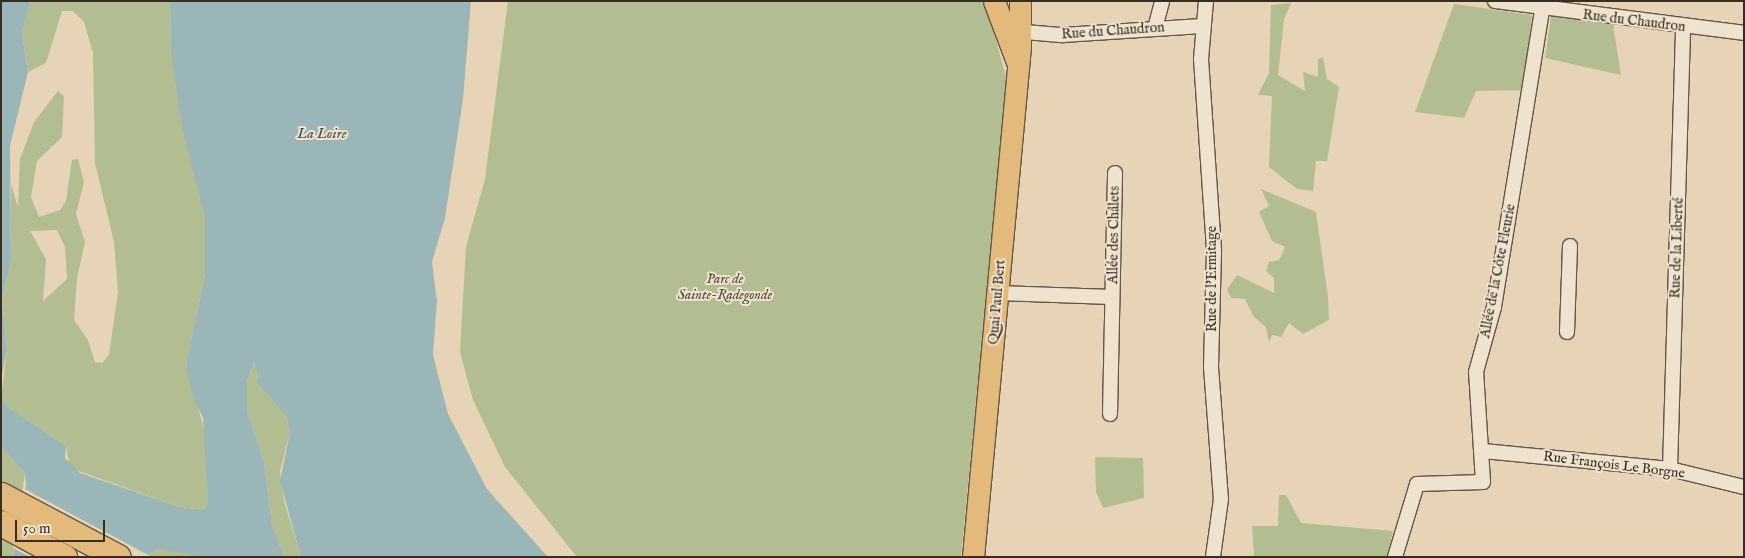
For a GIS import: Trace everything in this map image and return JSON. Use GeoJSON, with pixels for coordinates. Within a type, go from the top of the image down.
{"type":"FeatureCollection","features":[{"type":"Feature","properties":{"kind":"highway"},"geometry":{"type":"LineString","coordinates":[[1,495],[118,557]]}},
{"type":"Feature","properties":{"kind":"highway"},"geometry":{"type":"LineString","coordinates":[[1,523],[64,557]]}},
{"type":"Feature","properties":{"kind":"main road"},"geometry":{"type":"LineString","coordinates":[[994,1],[1021,47]]}},
{"type":"Feature","properties":{"kind":"main road","name":"Quai Paul Bert"},"geometry":{"type":"LineString","coordinates":[[1020,1],[1021,47]]}},
{"type":"Feature","properties":{"kind":"main road","name":"Quai Paul Bert"},"geometry":{"type":"LineString","coordinates":[[973,557],[1021,47],[1027,1]]}},
{"type":"Feature","properties":{"kind":"street"},"geometry":{"type":"LineString","coordinates":[[1155,28],[1162,1]]}},
{"type":"Feature","properties":{"kind":"street","name":"Rue de l'Ermitage"},"geometry":{"type":"LineString","coordinates":[[1206,1],[1202,26],[1214,252],[1211,376],[1221,499],[1213,557]]}},
{"type":"Feature","properties":{"kind":"street","name":"Rue du Chaudron"},"geometry":{"type":"LineString","coordinates":[[1495,1],[1527,4],[1542,10],[1744,33]]}},
{"type":"Feature","properties":{"kind":"street","name":"Allée de la Côte Fleurie"},"geometry":{"type":"LineString","coordinates":[[1395,557],[1417,484],[1483,482],[1483,451],[1476,372],[1494,307],[1542,10]]}},
{"type":"Feature","properties":{"kind":"street","name":"Rue du Chaudron"},"geometry":{"type":"LineString","coordinates":[[1021,47],[1063,35],[1202,26]]}},
{"type":"Feature","properties":{"kind":"street","name":"Rue de la Liberté"},"geometry":{"type":"LineString","coordinates":[[1670,469],[1683,27]]}},
{"type":"Feature","properties":{"kind":"street","name":"Allée des Châlets"},"geometry":{"type":"LineString","coordinates":[[1110,414],[1115,173]]}},
{"type":"Feature","properties":{"kind":"street"},"geometry":{"type":"LineString","coordinates":[[1567,332],[1570,246]]}},
{"type":"Feature","properties":{"kind":"street","name":"Allée des Châlets"},"geometry":{"type":"LineString","coordinates":[[998,293],[1112,297]]}},
{"type":"Feature","properties":{"kind":"street","name":"Rue François Le Borgne"},"geometry":{"type":"LineString","coordinates":[[1483,451],[1670,469],[1744,487]]}},
{"type":"Feature","properties":{"kind":"green space"},"geometry":{"type":"Polygon","coordinates":[[[30,1],[170,1],[171,54],[205,217],[205,275],[186,364],[206,436],[208,501],[204,510],[180,507],[70,468],[66,446],[9,409],[1,398],[7,350],[2,299],[11,261],[11,184],[18,207],[20,159],[34,122],[58,91],[64,96],[62,137],[37,161],[31,197],[39,217],[60,210],[66,201],[72,160],[78,159],[84,182],[76,214],[85,242],[77,278],[74,320],[88,340],[95,362],[102,363],[109,355],[118,292],[114,242],[95,163],[93,53],[84,22],[73,11],[62,11],[46,63],[28,72],[22,34],[30,1]],[[57,230],[30,231],[46,259],[43,301],[67,279],[65,247],[57,230]]]}},
{"type":"Feature","properties":{"kind":"green space","name":"Parc de Sainte-Radegonde"},"geometry":{"type":"Polygon","coordinates":[[[508,1],[985,1],[1007,80],[961,557],[577,557],[505,467],[473,400],[460,352],[466,247],[485,179],[508,1]]]}},
{"type":"Feature","properties":{"kind":"green space"},"geometry":{"type":"Polygon","coordinates":[[[1291,3],[1284,19],[1278,75],[1305,91],[1303,72],[1318,77],[1318,59],[1323,57],[1327,79],[1339,87],[1327,161],[1316,161],[1313,191],[1297,189],[1269,167],[1272,96],[1258,95],[1269,73],[1271,5],[1291,3]]]}},
{"type":"Feature","properties":{"kind":"green space"},"geometry":{"type":"Polygon","coordinates":[[[1454,4],[1532,15],[1523,90],[1476,91],[1464,118],[1415,112],[1454,4]]]}},
{"type":"Feature","properties":{"kind":"green space"},"geometry":{"type":"Polygon","coordinates":[[[1551,16],[1613,24],[1621,75],[1545,58],[1551,16]]]}},
{"type":"Feature","properties":{"kind":"green space"},"geometry":{"type":"Polygon","coordinates":[[[1261,189],[1316,212],[1328,297],[1329,320],[1303,334],[1289,323],[1281,337],[1272,335],[1269,342],[1266,327],[1254,317],[1245,299],[1231,298],[1227,290],[1237,275],[1274,293],[1274,278],[1266,271],[1269,262],[1279,260],[1285,247],[1272,241],[1259,212],[1269,206],[1261,189]]]}},
{"type":"Feature","properties":{"kind":"green space"},"geometry":{"type":"Polygon","coordinates":[[[256,361],[257,377],[286,415],[290,432],[280,471],[284,501],[301,557],[284,557],[272,524],[264,461],[247,410],[247,381],[256,361]]]}},
{"type":"Feature","properties":{"kind":"green space"},"geometry":{"type":"Polygon","coordinates":[[[1,447],[25,473],[13,557],[1,557],[1,447]]]}},
{"type":"Feature","properties":{"kind":"green space"},"geometry":{"type":"Polygon","coordinates":[[[1095,457],[1143,458],[1144,498],[1103,508],[1096,492],[1095,457]]]}},
{"type":"Feature","properties":{"kind":"green space"},"geometry":{"type":"Polygon","coordinates":[[[1279,495],[1286,495],[1301,523],[1393,531],[1387,557],[1254,557],[1252,526],[1278,526],[1279,495]]]}},
{"type":"Feature","properties":{"kind":"green space"},"geometry":{"type":"Polygon","coordinates":[[[159,549],[187,551],[207,557],[142,557],[159,549]]]}},
{"type":"Feature","properties":{"kind":"water"},"geometry":{"type":"Polygon","coordinates":[[[1,1],[30,1],[22,34],[28,72],[10,146],[11,261],[2,299],[7,350],[1,379],[1,1]]]}},
{"type":"Feature","properties":{"kind":"water","name":"La Loire"},"geometry":{"type":"Polygon","coordinates":[[[170,1],[471,1],[463,99],[445,218],[432,262],[437,301],[433,355],[448,414],[487,489],[548,557],[301,557],[280,481],[290,432],[286,415],[259,385],[255,362],[247,381],[247,410],[264,461],[272,524],[284,557],[207,557],[159,549],[142,557],[13,557],[26,486],[25,473],[1,447],[1,398],[10,409],[66,446],[65,458],[80,473],[180,507],[204,510],[208,501],[203,418],[192,395],[186,364],[205,275],[205,217],[183,131],[171,54],[170,1]]]}},
{"type":"Feature","properties":{"kind":"pier"},"geometry":{"type":"Polygon","coordinates":[[[23,488],[150,556],[30,557],[13,548],[23,488]]]}}]}
